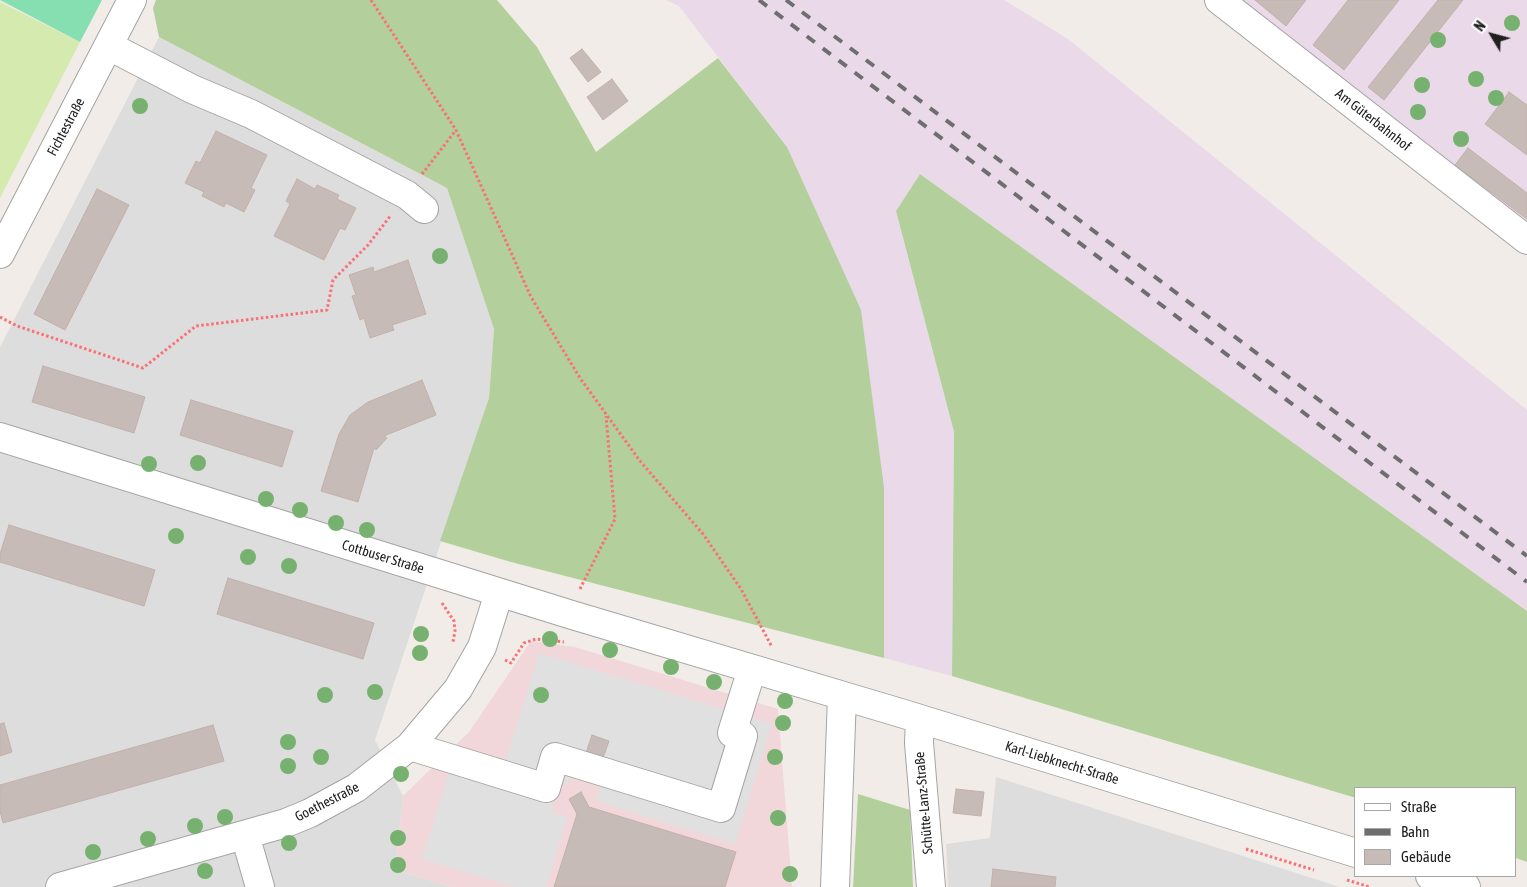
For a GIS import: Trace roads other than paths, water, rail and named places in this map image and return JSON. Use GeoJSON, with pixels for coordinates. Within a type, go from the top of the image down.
{"type":"FeatureCollection","features":[{"type":"Feature","properties":{"kind":"street","name":"Fichtestraße"},"geometry":{"type":"LineString","coordinates":[[0,254],[132,0]]}},
{"type":"Feature","properties":{"kind":"street","name":"Am Güterbahnhof"},"geometry":{"type":"LineString","coordinates":[[1219,0],[1527,240]]}},
{"type":"Feature","properties":{"kind":"street"},"geometry":{"type":"LineString","coordinates":[[109,46],[192,89],[251,114],[416,202]]}},
{"type":"Feature","properties":{"kind":"street","name":"Cottbuser Straße"},"geometry":{"type":"LineString","coordinates":[[0,438],[500,593],[764,664]]}},
{"type":"Feature","properties":{"kind":"street","name":"Goethestraße"},"geometry":{"type":"LineString","coordinates":[[60,887],[286,823],[334,801],[378,773],[410,746],[458,689],[482,647],[500,593]]}},
{"type":"Feature","properties":{"kind":"street"},"geometry":{"type":"LineString","coordinates":[[410,746],[546,788],[555,757],[722,808],[743,736],[732,733],[764,664]]}},
{"type":"Feature","properties":{"kind":"street","name":"Karl-Liebknecht-Straße"},"geometry":{"type":"LineString","coordinates":[[764,664],[842,696],[1354,852]]}},
{"type":"Feature","properties":{"kind":"street"},"geometry":{"type":"LineString","coordinates":[[835,887],[842,696]]}},
{"type":"Feature","properties":{"kind":"street","name":"Schütte-Lanz-Straße"},"geometry":{"type":"LineString","coordinates":[[920,719],[919,743],[931,887]]}},
{"type":"Feature","properties":{"kind":"street"},"geometry":{"type":"LineString","coordinates":[[245,835],[260,887]]}},
{"type":"Feature","properties":{"kind":"street"},"geometry":{"type":"LineString","coordinates":[[1433,877],[1466,887]]}},
{"type":"Feature","properties":{"kind":"railway"},"geometry":{"type":"LineString","coordinates":[[759,0],[1527,582]]}},
{"type":"Feature","properties":{"kind":"railway"},"geometry":{"type":"LineString","coordinates":[[786,0],[1527,556]]}}]}
